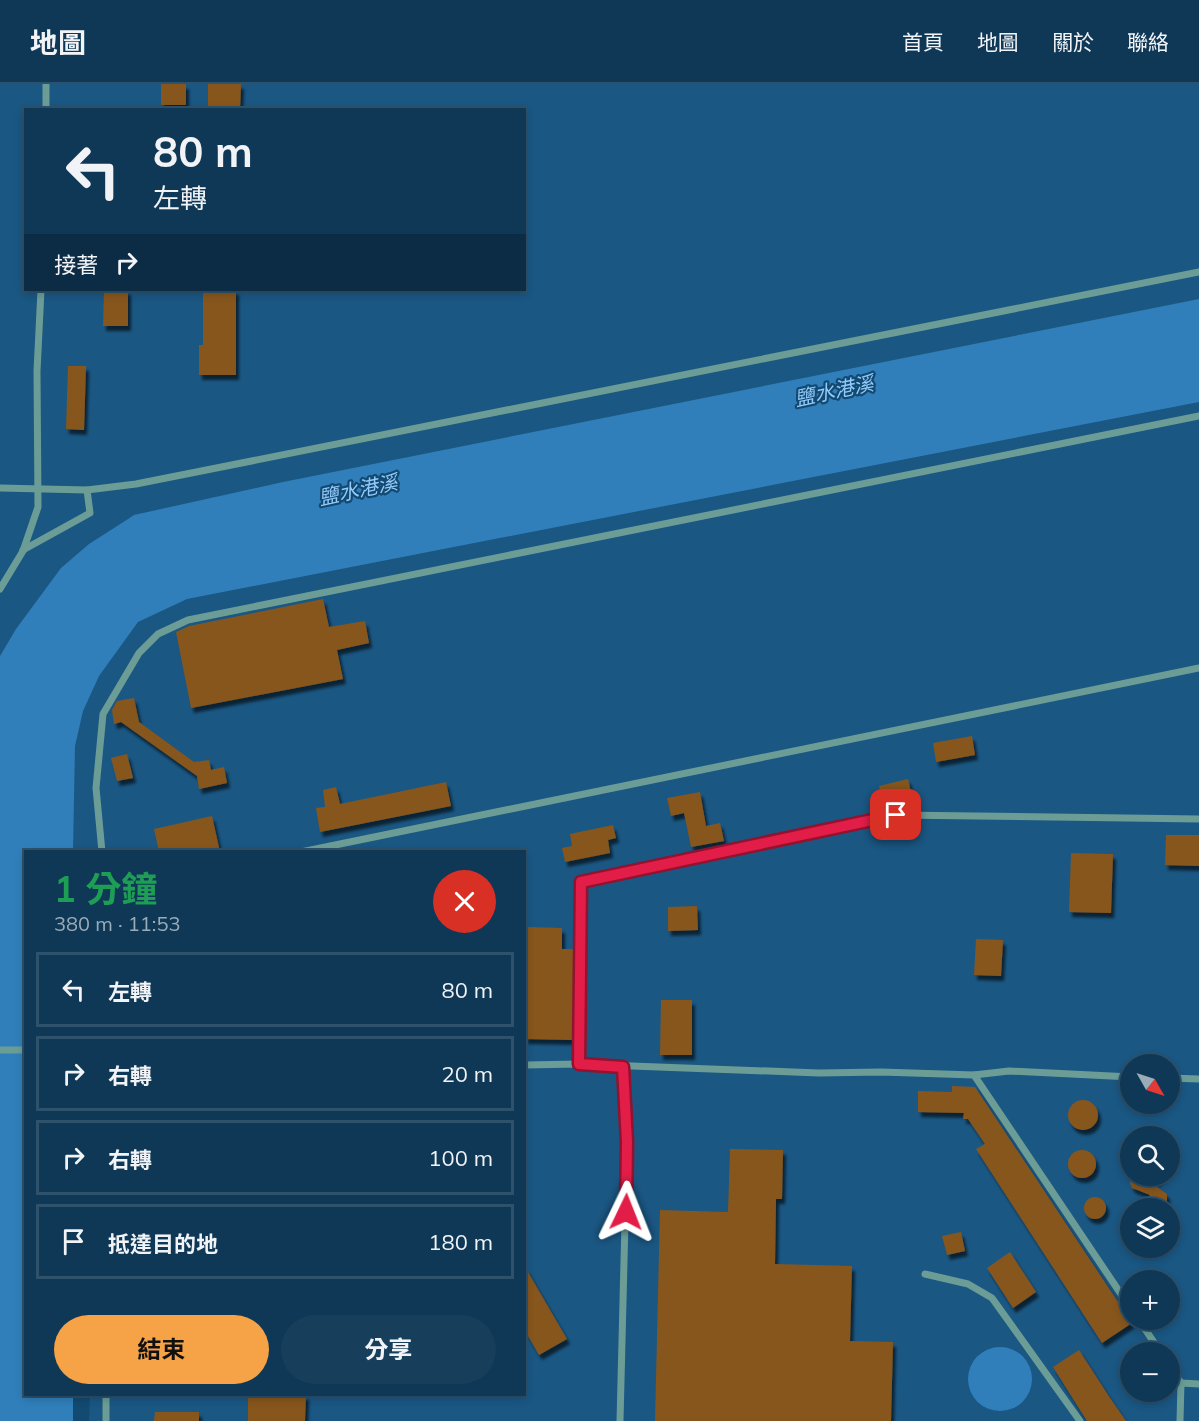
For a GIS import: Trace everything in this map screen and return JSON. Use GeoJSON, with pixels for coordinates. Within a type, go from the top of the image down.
{"type":"FeatureCollection","features":[{"type":"Feature","properties":{"kind":"lane"},"geometry":{"type":"LineString","coordinates":[[46,84],[46,108]]}},
{"type":"Feature","properties":{"kind":"lane"},"geometry":{"type":"LineString","coordinates":[[0,488],[38,487],[87,490],[230,466],[1199,272]]}},
{"type":"Feature","properties":{"kind":"lane"},"geometry":{"type":"LineString","coordinates":[[0,589],[23,551],[38,507],[37,371],[41,291]]}},
{"type":"Feature","properties":{"kind":"lane"},"geometry":{"type":"LineString","coordinates":[[102,850],[96,788],[103,714],[139,653],[158,634],[188,620],[1199,416]]}},
{"type":"Feature","properties":{"kind":"lane"},"geometry":{"type":"LineString","coordinates":[[23,551],[90,513],[87,490]]}},
{"type":"Feature","properties":{"kind":"lane"},"geometry":{"type":"LineString","coordinates":[[311,850],[1199,668]]}},
{"type":"Feature","properties":{"kind":"lane"},"geometry":{"type":"LineString","coordinates":[[579,1064],[581,882],[896,815],[1199,819]]}},
{"type":"Feature","properties":{"kind":"lane"},"geometry":{"type":"LineString","coordinates":[[0,1050],[24,1050]]}},
{"type":"Feature","properties":{"kind":"lane"},"geometry":{"type":"LineString","coordinates":[[526,1065],[579,1064],[974,1076],[1009,1071],[1120,1076]]}},
{"type":"Feature","properties":{"kind":"lane"},"geometry":{"type":"LineString","coordinates":[[620,1421],[627,1142],[623,1067]]}},
{"type":"Feature","properties":{"kind":"lane"},"geometry":{"type":"LineString","coordinates":[[974,1076],[1120,1292]]}},
{"type":"Feature","properties":{"kind":"lane"},"geometry":{"type":"LineString","coordinates":[[1180,1078],[1199,1079]]}},
{"type":"Feature","properties":{"kind":"lane"},"geometry":{"type":"LineString","coordinates":[[925,1274],[968,1284],[992,1298],[1080,1421]]}},
{"type":"Feature","properties":{"kind":"lane"},"geometry":{"type":"LineString","coordinates":[[1180,1421],[1181,1383],[1199,1384]]}},
{"type":"Feature","properties":{"kind":"lane"},"geometry":{"type":"LineString","coordinates":[[106,1396],[106,1421]]}},
{"type":"Feature","properties":{"kind":"shaded area"},"geometry":{"type":"Polygon","coordinates":[[[0,84],[1199,84],[1199,1421],[89,1421],[90,1396],[526,1396],[526,850],[24,850],[24,869],[0,1077],[0,84]]]}},
{"type":"Feature","properties":{"kind":"water","name":"鹽水港溪"},"geometry":{"type":"Polygon","coordinates":[[[1199,299],[1199,402],[187,599],[138,622],[99,676],[83,711],[75,746],[73,850],[24,850],[24,1396],[73,1396],[73,1421],[0,1421],[0,656],[16,629],[61,568],[89,544],[134,515],[283,482],[1199,299]]]}},
{"type":"Feature","properties":{"kind":"water"},"geometry":{"type":"Polygon","coordinates":[[[994,1347],[1006,1347],[1023,1356],[1030,1367],[1032,1379],[1030,1391],[1023,1402],[1006,1411],[994,1411],[982,1406],[973,1397],[968,1385],[968,1373],[973,1361],[982,1352],[994,1347]]]}},
{"type":"Feature","properties":{"kind":"building"},"geometry":{"type":"Polygon","coordinates":[[[161,84],[186,84],[186,105],[161,105],[161,84]]]}},
{"type":"Feature","properties":{"kind":"building"},"geometry":{"type":"Polygon","coordinates":[[[208,84],[241,84],[240,108],[208,108],[208,84]]]}},
{"type":"Feature","properties":{"kind":"building"},"geometry":{"type":"Polygon","coordinates":[[[104,291],[128,291],[128,326],[103,326],[104,291]]]}},
{"type":"Feature","properties":{"kind":"building"},"geometry":{"type":"Polygon","coordinates":[[[203,291],[236,291],[236,375],[199,375],[199,345],[203,345],[203,291]]]}},
{"type":"Feature","properties":{"kind":"building"},"geometry":{"type":"Polygon","coordinates":[[[68,366],[86,366],[84,430],[66,429],[68,366]]]}},
{"type":"Feature","properties":{"kind":"building"},"geometry":{"type":"Polygon","coordinates":[[[323,599],[329,627],[365,621],[369,643],[337,650],[343,679],[191,708],[176,632],[189,626],[323,599]]]}},
{"type":"Feature","properties":{"kind":"building"},"geometry":{"type":"Polygon","coordinates":[[[134,698],[139,722],[194,762],[209,760],[211,770],[224,767],[227,783],[199,789],[197,776],[121,722],[114,724],[112,710],[117,701],[134,698]]]}},
{"type":"Feature","properties":{"kind":"building"},"geometry":{"type":"Polygon","coordinates":[[[972,736],[975,755],[936,762],[933,743],[972,736]]]}},
{"type":"Feature","properties":{"kind":"building"},"geometry":{"type":"Polygon","coordinates":[[[127,754],[133,778],[117,781],[111,758],[127,754]]]}},
{"type":"Feature","properties":{"kind":"building"},"geometry":{"type":"Polygon","coordinates":[[[908,779],[913,801],[885,808],[879,786],[908,779]]]}},
{"type":"Feature","properties":{"kind":"building"},"geometry":{"type":"Polygon","coordinates":[[[446,782],[451,806],[320,832],[316,808],[325,807],[323,790],[336,787],[340,804],[446,782]]]}},
{"type":"Feature","properties":{"kind":"building"},"geometry":{"type":"Polygon","coordinates":[[[700,792],[706,826],[720,823],[724,841],[691,847],[684,813],[671,816],[667,798],[700,792]]]}},
{"type":"Feature","properties":{"kind":"building"},"geometry":{"type":"Polygon","coordinates":[[[212,816],[220,850],[159,850],[154,829],[212,816]]]}},
{"type":"Feature","properties":{"kind":"building"},"geometry":{"type":"Polygon","coordinates":[[[613,825],[616,838],[608,840],[610,853],[565,862],[562,848],[572,846],[570,834],[613,825]]]}},
{"type":"Feature","properties":{"kind":"building"},"geometry":{"type":"Polygon","coordinates":[[[1166,835],[1199,835],[1199,866],[1165,865],[1166,835]]]}},
{"type":"Feature","properties":{"kind":"building"},"geometry":{"type":"Polygon","coordinates":[[[1071,853],[1113,854],[1111,913],[1069,912],[1071,853]]]}},
{"type":"Feature","properties":{"kind":"building"},"geometry":{"type":"Polygon","coordinates":[[[697,906],[698,930],[668,931],[668,907],[697,906]]]}},
{"type":"Feature","properties":{"kind":"building"},"geometry":{"type":"Polygon","coordinates":[[[527,927],[562,928],[562,949],[575,949],[573,1040],[526,1039],[527,927]]]}},
{"type":"Feature","properties":{"kind":"building"},"geometry":{"type":"Polygon","coordinates":[[[976,939],[1003,940],[1001,976],[974,975],[976,939]]]}},
{"type":"Feature","properties":{"kind":"building"},"geometry":{"type":"Polygon","coordinates":[[[661,1000],[692,1000],[692,1055],[660,1055],[661,1000]]]}},
{"type":"Feature","properties":{"kind":"building"},"geometry":{"type":"Polygon","coordinates":[[[952,1086],[975,1087],[1120,1305],[1122,1330],[1102,1343],[976,1149],[985,1144],[968,1119],[963,1119],[964,1113],[918,1112],[918,1091],[952,1092],[952,1086]]]}},
{"type":"Feature","properties":{"kind":"building"},"geometry":{"type":"Polygon","coordinates":[[[1083,1100],[1089,1101],[1097,1109],[1097,1121],[1089,1129],[1083,1130],[1077,1129],[1069,1121],[1068,1115],[1069,1109],[1077,1101],[1083,1100]]]}},
{"type":"Feature","properties":{"kind":"building"},"geometry":{"type":"Polygon","coordinates":[[[730,1149],[783,1150],[782,1199],[776,1199],[775,1264],[852,1266],[850,1341],[893,1342],[891,1421],[655,1421],[660,1210],[728,1212],[730,1149]]]}},
{"type":"Feature","properties":{"kind":"building"},"geometry":{"type":"Polygon","coordinates":[[[1082,1150],[1092,1154],[1096,1164],[1092,1174],[1082,1178],[1072,1174],[1068,1164],[1072,1154],[1082,1150]]]}},
{"type":"Feature","properties":{"kind":"building"},"geometry":{"type":"Polygon","coordinates":[[[1131,1186],[1156,1186],[1167,1194],[1167,1198],[1147,1198],[1150,1195],[1131,1186]]]}},
{"type":"Feature","properties":{"kind":"building"},"geometry":{"type":"Polygon","coordinates":[[[1095,1197],[1103,1200],[1106,1208],[1103,1216],[1095,1219],[1087,1216],[1084,1208],[1087,1200],[1095,1197]]]}},
{"type":"Feature","properties":{"kind":"building"},"geometry":{"type":"Polygon","coordinates":[[[961,1232],[965,1251],[947,1255],[942,1236],[961,1232]]]}},
{"type":"Feature","properties":{"kind":"building"},"geometry":{"type":"Polygon","coordinates":[[[1010,1252],[1036,1292],[1013,1308],[987,1268],[1010,1252]]]}},
{"type":"Feature","properties":{"kind":"building"},"geometry":{"type":"Polygon","coordinates":[[[526,1269],[567,1339],[539,1355],[526,1333],[526,1269]]]}},
{"type":"Feature","properties":{"kind":"building"},"geometry":{"type":"Polygon","coordinates":[[[1079,1350],[1126,1421],[1087,1421],[1053,1367],[1079,1350]]]}},
{"type":"Feature","properties":{"kind":"building"},"geometry":{"type":"Polygon","coordinates":[[[248,1396],[306,1396],[305,1421],[248,1421],[248,1396]]]}},
{"type":"Feature","properties":{"kind":"building"},"geometry":{"type":"Polygon","coordinates":[[[155,1412],[199,1412],[199,1421],[154,1421],[155,1412]]]}},
{"type":"Feature","properties":{"kind":"route"},"geometry":{"type":"LineString","coordinates":[[626,1212],[627,1142],[623,1067],[579,1064],[581,882],[896,815]]}}]}
